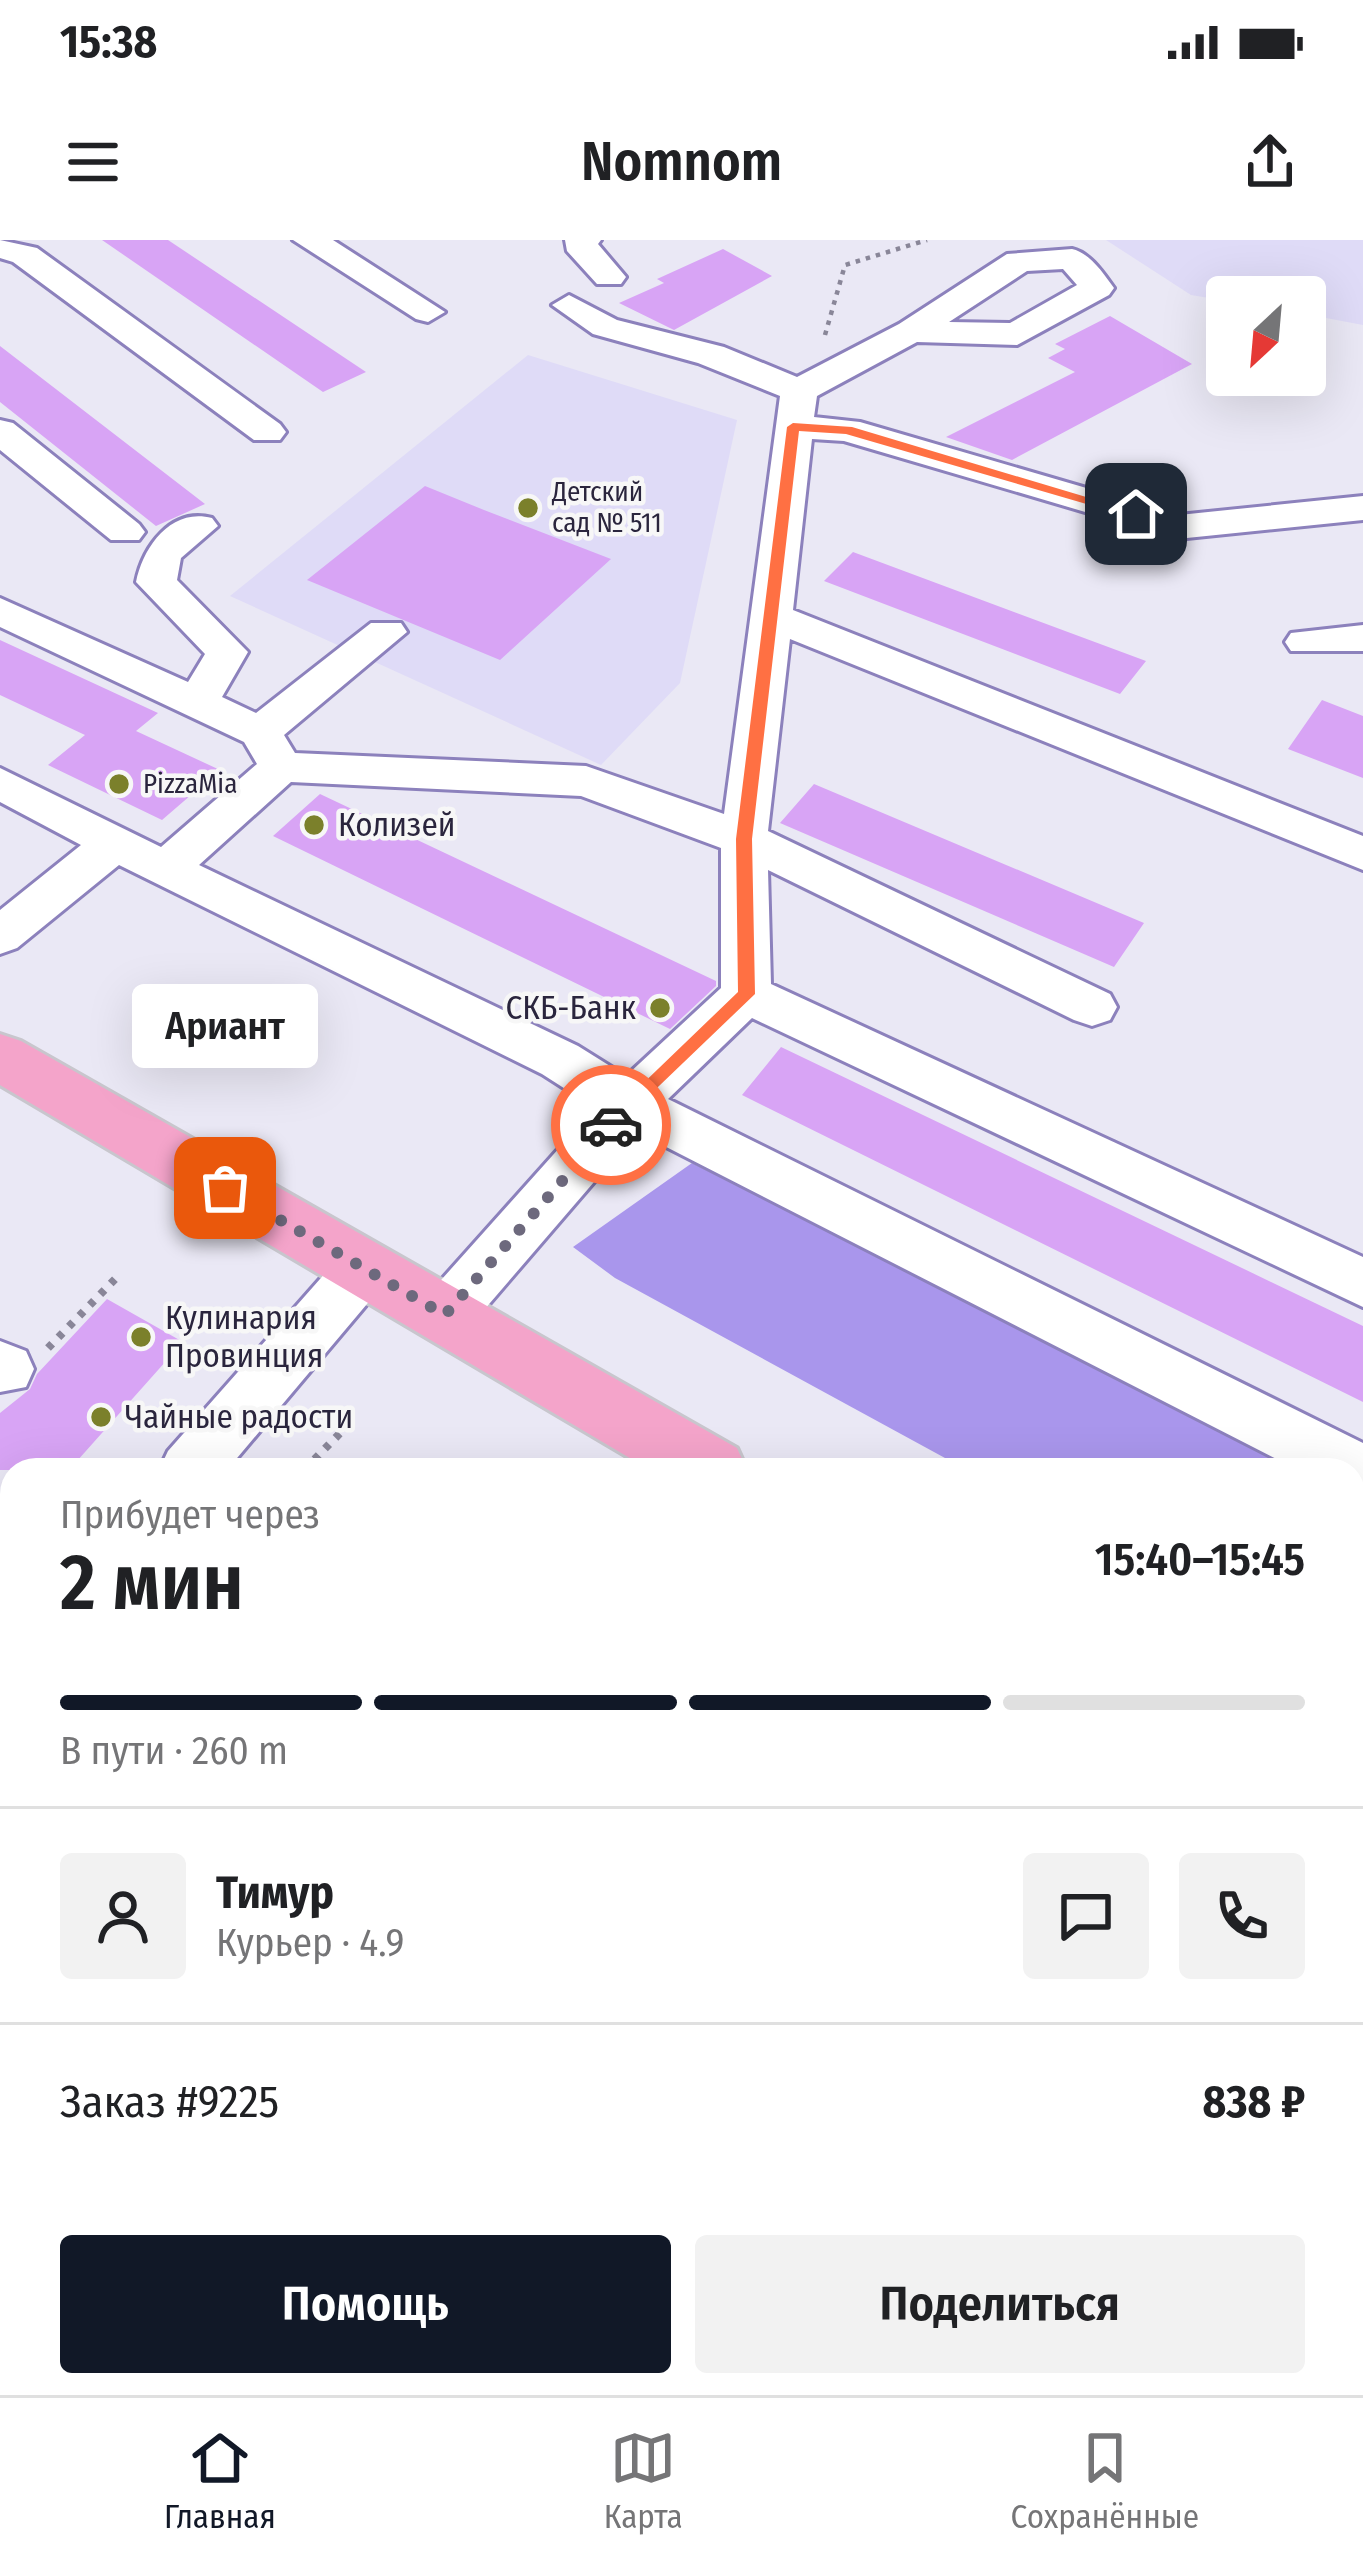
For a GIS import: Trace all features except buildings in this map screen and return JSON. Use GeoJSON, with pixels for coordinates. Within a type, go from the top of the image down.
{"type":"FeatureCollection","features":[{"type":"Feature","properties":{"kind":"main road"},"geometry":{"type":"LineString","coordinates":[[0,1057],[691,1458]]}},
{"type":"Feature","properties":{"kind":"street"},"geometry":{"type":"LineString","coordinates":[[310,240],[428,312]]}},
{"type":"Feature","properties":{"kind":"street"},"geometry":{"type":"LineString","coordinates":[[584,240],[580,244],[609,277]]}},
{"type":"Feature","properties":{"kind":"street"},"geometry":{"type":"LineString","coordinates":[[0,247],[25,254],[267,432]]}},
{"type":"Feature","properties":{"kind":"street"},"geometry":{"type":"LineString","coordinates":[[568,305],[605,327],[711,355],[796,409],[847,430],[1177,526],[1363,508]]}},
{"type":"Feature","properties":{"kind":"street"},"geometry":{"type":"LineString","coordinates":[[445,1315],[629,1104],[746,994],[744,839],[796,409],[911,332]]}},
{"type":"Feature","properties":{"kind":"street"},"geometry":{"type":"LineString","coordinates":[[0,431],[125,532]]}},
{"type":"Feature","properties":{"kind":"street"},"geometry":{"type":"LineString","coordinates":[[197,526],[162,554],[156,582],[227,652],[198,702]]}},
{"type":"Feature","properties":{"kind":"street"},"geometry":{"type":"LineString","coordinates":[[0,611],[198,702],[270,750],[586,781],[744,839],[1092,1006]]}},
{"type":"Feature","properties":{"kind":"street"},"geometry":{"type":"LineString","coordinates":[[768,615],[1363,854]]}},
{"type":"Feature","properties":{"kind":"street"},"geometry":{"type":"LineString","coordinates":[[165,869],[270,750],[386,632]]}},
{"type":"Feature","properties":{"kind":"street"},"geometry":{"type":"LineString","coordinates":[[1306,642],[1363,638]]}},
{"type":"Feature","properties":{"kind":"street"},"geometry":{"type":"LineString","coordinates":[[0,783],[165,869],[560,1060],[629,1104],[1333,1458]]}},
{"type":"Feature","properties":{"kind":"street"},"geometry":{"type":"LineString","coordinates":[[0,936],[115,843]]}},
{"type":"Feature","properties":{"kind":"street"},"geometry":{"type":"LineString","coordinates":[[746,994],[1363,1282]]}},
{"type":"Feature","properties":{"kind":"street"},"geometry":{"type":"LineString","coordinates":[[199,1458],[364,1269]]}},
{"type":"Feature","properties":{"kind":"path"},"geometry":{"type":"LineString","coordinates":[[796,409],[798,363],[827,332],[845,265],[927,240]]}},
{"type":"Feature","properties":{"kind":"path"},"geometry":{"type":"LineString","coordinates":[[16,1362],[118,1276]]}},
{"type":"Feature","properties":{"kind":"path"},"geometry":{"type":"LineString","coordinates":[[316,1458],[350,1422]]}},
{"type":"Feature","properties":{"kind":"shaded area"},"geometry":{"type":"Polygon","coordinates":[[[1106,240],[1363,240],[1363,325],[1326,318],[1326,276],[1206,276],[1206,298],[1191,295],[1106,240]]]}},
{"type":"Feature","properties":{"kind":"shaded area","name":"Детский сад № 511"},"geometry":{"type":"Polygon","coordinates":[[[528,355],[737,420],[680,683],[601,765],[230,596],[528,355]]]}},
{"type":"Feature","properties":{"kind":"shaded area"},"geometry":{"type":"Polygon","coordinates":[[[692,1163],[1288,1458],[945,1458],[615,1278],[573,1247],[692,1163]]]}},
{"type":"Feature","properties":{"kind":"way so far"},"geometry":{"type":"LineString","coordinates":[[225,1188],[445,1315],[611,1125]]}},
{"type":"Feature","properties":{"kind":"place","name":"Детский сад № 511"},"geometry":{"type":"Point","coordinates":[528,508]}},
{"type":"Feature","properties":{"kind":"place","name":"PizzaMia"},"geometry":{"type":"Point","coordinates":[119,784]}},
{"type":"Feature","properties":{"kind":"place","name":"Колизей"},"geometry":{"type":"Point","coordinates":[314,825]}},
{"type":"Feature","properties":{"kind":"place","name":"СКБ-Банк"},"geometry":{"type":"Point","coordinates":[660,1008]}},
{"type":"Feature","properties":{"kind":"place","name":"Ариант"},"geometry":{"type":"Point","coordinates":[225,1188]}},
{"type":"Feature","properties":{"kind":"place","name":"Кулинария Провинция"},"geometry":{"type":"Point","coordinates":[141,1337]}},
{"type":"Feature","properties":{"kind":"place","name":"Чайные радости"},"geometry":{"type":"Point","coordinates":[101,1417]}},
{"type":"Feature","properties":{"kind":"route"},"geometry":{"type":"LineString","coordinates":[[611,1125],[746,994],[744,839],[793,427],[847,430],[1136,514]]}}]}
